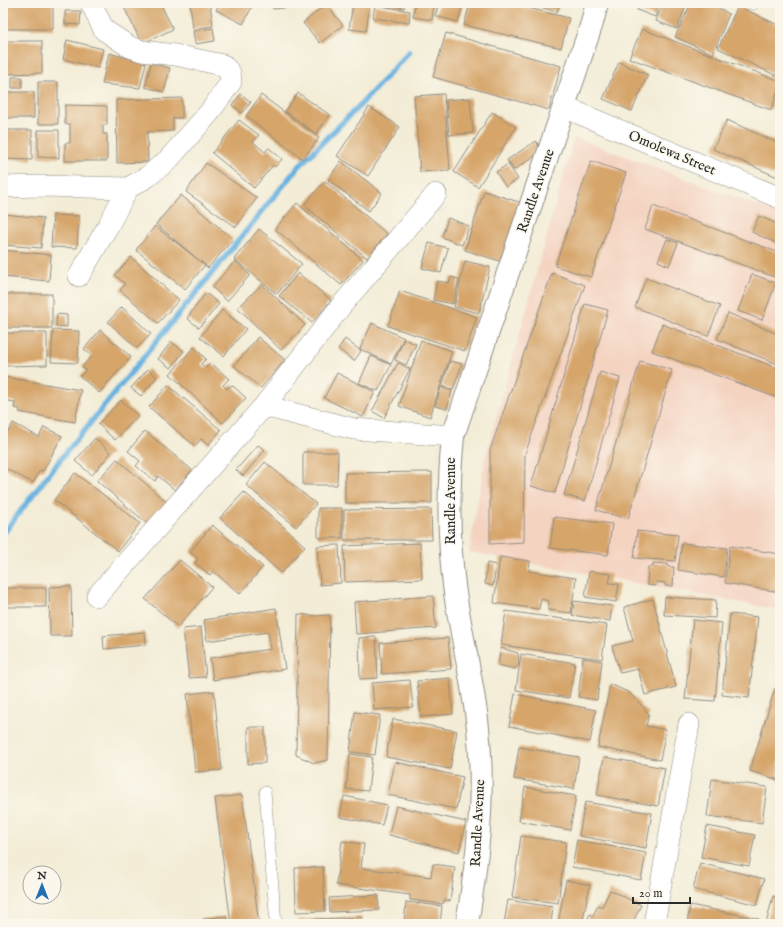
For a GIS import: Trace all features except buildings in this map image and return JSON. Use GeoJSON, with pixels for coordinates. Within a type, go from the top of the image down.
{"type":"FeatureCollection","features":[{"type":"Feature","properties":{"kind":"street"},"geometry":{"type":"LineString","coordinates":[[3,187],[128,188],[147,177],[168,160],[209,113],[231,82],[230,73],[223,65],[175,55],[142,51],[130,47],[104,30],[91,3]]}},
{"type":"Feature","properties":{"kind":"street","name":"Randle Avenue"},"geometry":{"type":"LineString","coordinates":[[467,924],[478,853],[482,788],[478,727],[455,593],[449,530],[448,482],[453,436],[592,23],[597,3]]}},
{"type":"Feature","properties":{"kind":"street","name":"Omolewa Street"},"geometry":{"type":"LineString","coordinates":[[564,107],[780,198]]}},
{"type":"Feature","properties":{"kind":"street"},"geometry":{"type":"LineString","coordinates":[[79,276],[128,188]]}},
{"type":"Feature","properties":{"kind":"street"},"geometry":{"type":"LineString","coordinates":[[97,596],[264,406],[341,306],[436,194]]}},
{"type":"Feature","properties":{"kind":"street"},"geometry":{"type":"LineString","coordinates":[[264,406],[354,429],[453,436]]}},
{"type":"Feature","properties":{"kind":"street"},"geometry":{"type":"LineString","coordinates":[[654,924],[690,724]]}},
{"type":"Feature","properties":{"kind":"lane"},"geometry":{"type":"LineString","coordinates":[[265,792],[276,924]]}},
{"type":"Feature","properties":{"kind":"shaded area"},"geometry":{"type":"Polygon","coordinates":[[[574,137],[780,214],[780,610],[469,552],[486,455],[574,137]]]}},
{"type":"Feature","properties":{"kind":"waterway"},"geometry":{"type":"LineString","coordinates":[[3,534],[52,470],[299,166],[363,102],[409,52]]}}]}
